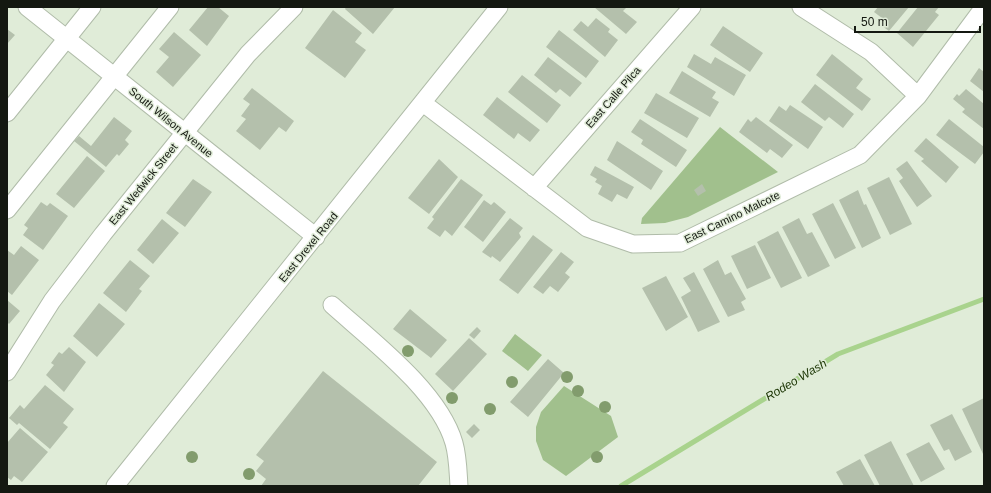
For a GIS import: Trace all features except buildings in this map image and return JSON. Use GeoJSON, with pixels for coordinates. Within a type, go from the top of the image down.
{"type":"FeatureCollection","features":[{"type":"Feature","properties":{"kind":"street","name":"South Wilson Avenue"},"geometry":{"type":"LineString","coordinates":[[27,7],[316,237]]}},
{"type":"Feature","properties":{"kind":"street"},"geometry":{"type":"LineString","coordinates":[[7,113],[92,7]]}},
{"type":"Feature","properties":{"kind":"street"},"geometry":{"type":"LineString","coordinates":[[7,210],[170,7]]}},
{"type":"Feature","properties":{"kind":"street","name":"East Wedwick Street"},"geometry":{"type":"LineString","coordinates":[[7,372],[52,301],[103,234],[248,54],[294,7]]}},
{"type":"Feature","properties":{"kind":"street","name":"East Drexel Road"},"geometry":{"type":"LineString","coordinates":[[115,486],[499,7]]}},
{"type":"Feature","properties":{"kind":"street","name":"East Calle Pilca"},"geometry":{"type":"LineString","coordinates":[[534,188],[692,7]]}},
{"type":"Feature","properties":{"kind":"street"},"geometry":{"type":"LineString","coordinates":[[801,7],[871,52],[918,96]]}},
{"type":"Feature","properties":{"kind":"street","name":"East Camino Malcote"},"geometry":{"type":"LineString","coordinates":[[423,103],[587,228],[633,244],[680,243],[860,155],[918,96],[984,7]]}},
{"type":"Feature","properties":{"kind":"street"},"geometry":{"type":"LineString","coordinates":[[332,305],[401,366],[433,403],[444,420],[454,444],[459,486]]}},
{"type":"Feature","properties":{"kind":"green space"},"geometry":{"type":"Polygon","coordinates":[[[720,127],[778,172],[688,217],[665,223],[641,224],[642,218],[720,127]]]}},
{"type":"Feature","properties":{"kind":"green space"},"geometry":{"type":"Polygon","coordinates":[[[515,334],[542,355],[528,371],[502,351],[515,334]]]}},
{"type":"Feature","properties":{"kind":"green space"},"geometry":{"type":"Polygon","coordinates":[[[564,386],[611,416],[618,437],[566,476],[543,460],[536,441],[536,427],[541,412],[564,386]]]}},
{"type":"Feature","properties":{"kind":"waterway","name":"Rodeo Wash"},"geometry":{"type":"LineString","coordinates":[[621,486],[838,354],[984,299]]}}]}
